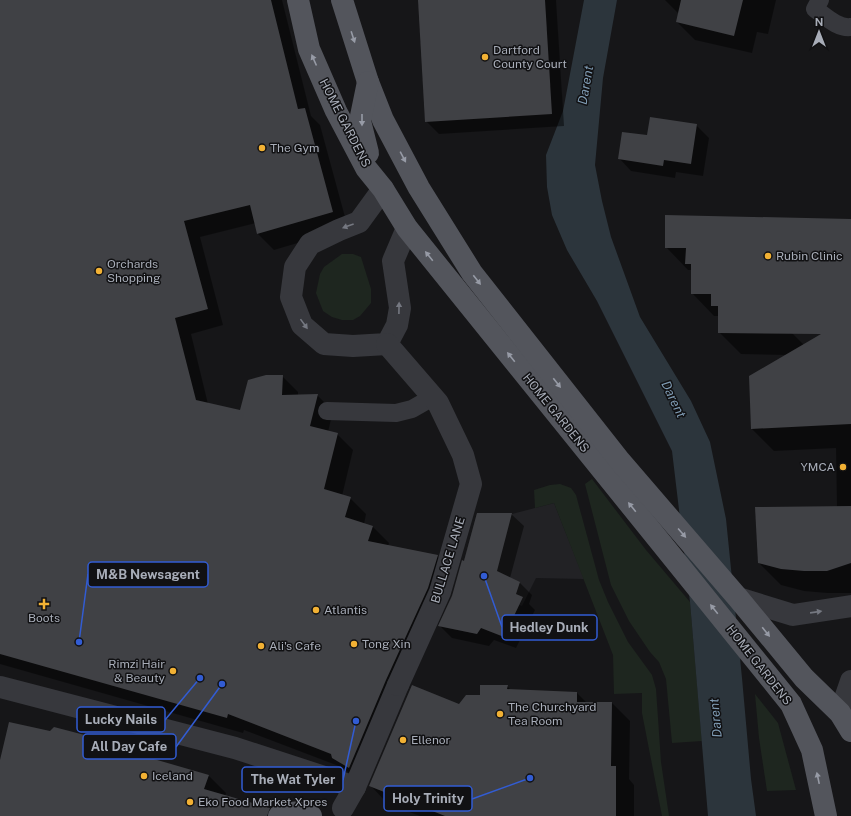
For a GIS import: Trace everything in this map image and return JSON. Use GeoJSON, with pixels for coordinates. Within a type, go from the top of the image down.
{"type":"FeatureCollection","features":[{"type":"Feature","properties":{"kind":"main road","name":"HOME GARDENS"},"geometry":{"type":"LineString","coordinates":[[298,0],[309,49],[336,111],[366,168],[383,189],[407,228],[613,468],[738,598],[804,678],[846,722]]}},
{"type":"Feature","properties":{"kind":"main road","name":"HOME GARDENS"},"geometry":{"type":"LineString","coordinates":[[342,0],[368,82],[386,126],[419,188],[472,273],[613,468],[791,704],[812,750],[826,816]]}},
{"type":"Feature","properties":{"kind":"main road"},"geometry":{"type":"LineString","coordinates":[[368,82],[360,121],[369,158],[383,189]]}},
{"type":"Feature","properties":{"kind":"main road"},"geometry":{"type":"LineString","coordinates":[[279,816],[288,812],[306,813],[311,816]]}},
{"type":"Feature","properties":{"kind":"street"},"geometry":{"type":"LineString","coordinates":[[383,189],[359,222],[310,244],[295,267],[291,297],[302,325],[324,344],[353,346],[387,344],[397,325],[400,308],[393,261],[407,228]]}},
{"type":"Feature","properties":{"kind":"street","name":"BULLACE LANE"},"geometry":{"type":"LineString","coordinates":[[343,808],[355,787],[398,685],[440,592],[471,484],[463,455],[438,403],[387,344]]}},
{"type":"Feature","properties":{"kind":"street"},"geometry":{"type":"LineString","coordinates":[[738,598],[793,615],[851,606]]}},
{"type":"Feature","properties":{"kind":"street"},"geometry":{"type":"LineString","coordinates":[[846,722],[851,681]]}},
{"type":"Feature","properties":{"kind":"street"},"geometry":{"type":"LineString","coordinates":[[0,688],[235,748],[355,787]]}},
{"type":"Feature","properties":{"kind":"lane"},"geometry":{"type":"LineString","coordinates":[[820,0],[815,9],[836,24],[851,27]]}},
{"type":"Feature","properties":{"kind":"lane"},"geometry":{"type":"LineString","coordinates":[[327,411],[396,414],[412,408],[433,397]]}},
{"type":"Feature","properties":{"kind":"shaded area"},"geometry":{"type":"Polygon","coordinates":[[[342,254],[353,254],[361,257],[371,289],[371,303],[360,316],[353,320],[342,320],[332,317],[323,311],[316,293],[320,274],[324,267],[342,254]]]}},
{"type":"Feature","properties":{"kind":"shaded area"},"geometry":{"type":"Polygon","coordinates":[[[592,479],[646,550],[690,602],[702,741],[672,743],[666,679],[659,662],[650,652],[629,621],[611,585],[585,484],[592,479]]]}},
{"type":"Feature","properties":{"kind":"shaded area"},"geometry":{"type":"Polygon","coordinates":[[[560,484],[571,488],[576,495],[599,580],[608,602],[628,642],[652,675],[656,689],[661,762],[669,816],[662,816],[642,713],[642,693],[614,694],[613,655],[554,503],[535,508],[534,490],[550,485],[560,484]]]}},
{"type":"Feature","properties":{"kind":"shaded area"},"geometry":{"type":"Polygon","coordinates":[[[554,503],[584,579],[536,578],[522,606],[519,605],[481,628],[477,634],[438,626],[458,582],[477,513],[512,514],[554,503]]]}},
{"type":"Feature","properties":{"kind":"shaded area"},"geometry":{"type":"Polygon","coordinates":[[[755,694],[778,723],[796,790],[767,791],[759,738],[755,694]]]}},
{"type":"Feature","properties":{"kind":"water","name":"Darent"},"geometry":{"type":"Polygon","coordinates":[[[584,0],[617,0],[603,78],[595,165],[611,237],[640,317],[691,401],[710,442],[726,519],[751,779],[756,816],[708,816],[690,602],[672,451],[597,301],[567,250],[552,215],[547,187],[546,155],[563,111],[584,0]]]}},
{"type":"Feature","properties":{"kind":"building"},"geometry":{"type":"Polygon","coordinates":[[[0,0],[271,0],[298,109],[305,108],[333,212],[257,234],[250,205],[184,221],[208,309],[175,318],[196,400],[240,410],[248,380],[266,375],[283,375],[282,395],[318,394],[310,426],[338,433],[324,489],[351,497],[345,517],[373,526],[368,541],[438,555],[428,588],[386,680],[349,768],[332,758],[331,754],[228,714],[227,718],[0,654],[0,0]]]}},
{"type":"Feature","properties":{"kind":"building","name":"Dartford County Court"},"geometry":{"type":"Polygon","coordinates":[[[418,0],[545,0],[552,114],[425,122],[418,0]]]}},
{"type":"Feature","properties":{"kind":"building"},"geometry":{"type":"Polygon","coordinates":[[[681,0],[743,0],[734,36],[676,22],[681,0]]]}},
{"type":"Feature","properties":{"kind":"building"},"geometry":{"type":"Polygon","coordinates":[[[650,117],[697,124],[691,164],[664,160],[663,166],[618,159],[622,132],[647,135],[650,117]]]}},
{"type":"Feature","properties":{"kind":"building","name":"Rubin Clinic"},"geometry":{"type":"Polygon","coordinates":[[[665,215],[851,219],[851,424],[751,429],[749,376],[821,334],[718,333],[718,306],[711,306],[711,294],[691,294],[691,264],[685,264],[686,248],[665,248],[665,215]]]}},
{"type":"Feature","properties":{"kind":"building"},"geometry":{"type":"Polygon","coordinates":[[[851,506],[851,563],[827,571],[804,571],[781,569],[758,563],[755,507],[851,506]]]}},
{"type":"Feature","properties":{"kind":"building"},"geometry":{"type":"Polygon","coordinates":[[[477,513],[512,513],[497,571],[520,582],[516,594],[523,597],[504,637],[481,628],[477,634],[438,626],[452,596],[462,560],[464,561],[477,513]]]}},
{"type":"Feature","properties":{"kind":"building"},"geometry":{"type":"Polygon","coordinates":[[[412,685],[459,704],[466,695],[480,695],[480,685],[508,685],[507,689],[577,692],[577,702],[612,702],[611,766],[616,766],[616,816],[445,816],[369,786],[412,685]]]}},
{"type":"Feature","properties":{"kind":"building"},"geometry":{"type":"Polygon","coordinates":[[[9,722],[50,731],[54,727],[100,739],[102,744],[209,775],[204,789],[270,808],[267,816],[0,816],[0,760],[9,722]]]}},
{"type":"Feature","properties":{"kind":"place","name":"Dartford County Court"},"geometry":{"type":"Point","coordinates":[485,57]}},
{"type":"Feature","properties":{"kind":"place","name":"The Gym"},"geometry":{"type":"Point","coordinates":[262,148]}},
{"type":"Feature","properties":{"kind":"place","name":"Rubin Clinic"},"geometry":{"type":"Point","coordinates":[768,256]}},
{"type":"Feature","properties":{"kind":"place","name":"Orchards Shopping"},"geometry":{"type":"Point","coordinates":[99,271]}},
{"type":"Feature","properties":{"kind":"place","name":"YMCA"},"geometry":{"type":"Point","coordinates":[843,467]}},
{"type":"Feature","properties":{"kind":"place","name":"Hedley Dunk"},"geometry":{"type":"Point","coordinates":[484,576]}},
{"type":"Feature","properties":{"kind":"place","name":"Boots"},"geometry":{"type":"Point","coordinates":[44,604]}},
{"type":"Feature","properties":{"kind":"place","name":"Atlantis"},"geometry":{"type":"Point","coordinates":[316,610]}},
{"type":"Feature","properties":{"kind":"place","name":"M&B Newsagent"},"geometry":{"type":"Point","coordinates":[79,642]}},
{"type":"Feature","properties":{"kind":"place","name":"Tong Xin"},"geometry":{"type":"Point","coordinates":[354,644]}},
{"type":"Feature","properties":{"kind":"place","name":"Ali's Cafe"},"geometry":{"type":"Point","coordinates":[261,646]}},
{"type":"Feature","properties":{"kind":"place","name":"Rimzi Hair & Beauty"},"geometry":{"type":"Point","coordinates":[173,671]}},
{"type":"Feature","properties":{"kind":"place","name":"Lucky Nails"},"geometry":{"type":"Point","coordinates":[200,678]}},
{"type":"Feature","properties":{"kind":"place","name":"All Day Cafe"},"geometry":{"type":"Point","coordinates":[222,684]}},
{"type":"Feature","properties":{"kind":"place","name":"The Churchyard Tea Room"},"geometry":{"type":"Point","coordinates":[500,714]}},
{"type":"Feature","properties":{"kind":"place","name":"The Wat Tyler"},"geometry":{"type":"Point","coordinates":[356,721]}},
{"type":"Feature","properties":{"kind":"place","name":"Ellenor"},"geometry":{"type":"Point","coordinates":[403,740]}},
{"type":"Feature","properties":{"kind":"place","name":"Iceland"},"geometry":{"type":"Point","coordinates":[144,776]}},
{"type":"Feature","properties":{"kind":"place","name":"Holy Trinity"},"geometry":{"type":"Point","coordinates":[530,778]}},
{"type":"Feature","properties":{"kind":"place","name":"Eko Food Market Xpres"},"geometry":{"type":"Point","coordinates":[190,802]}}]}
